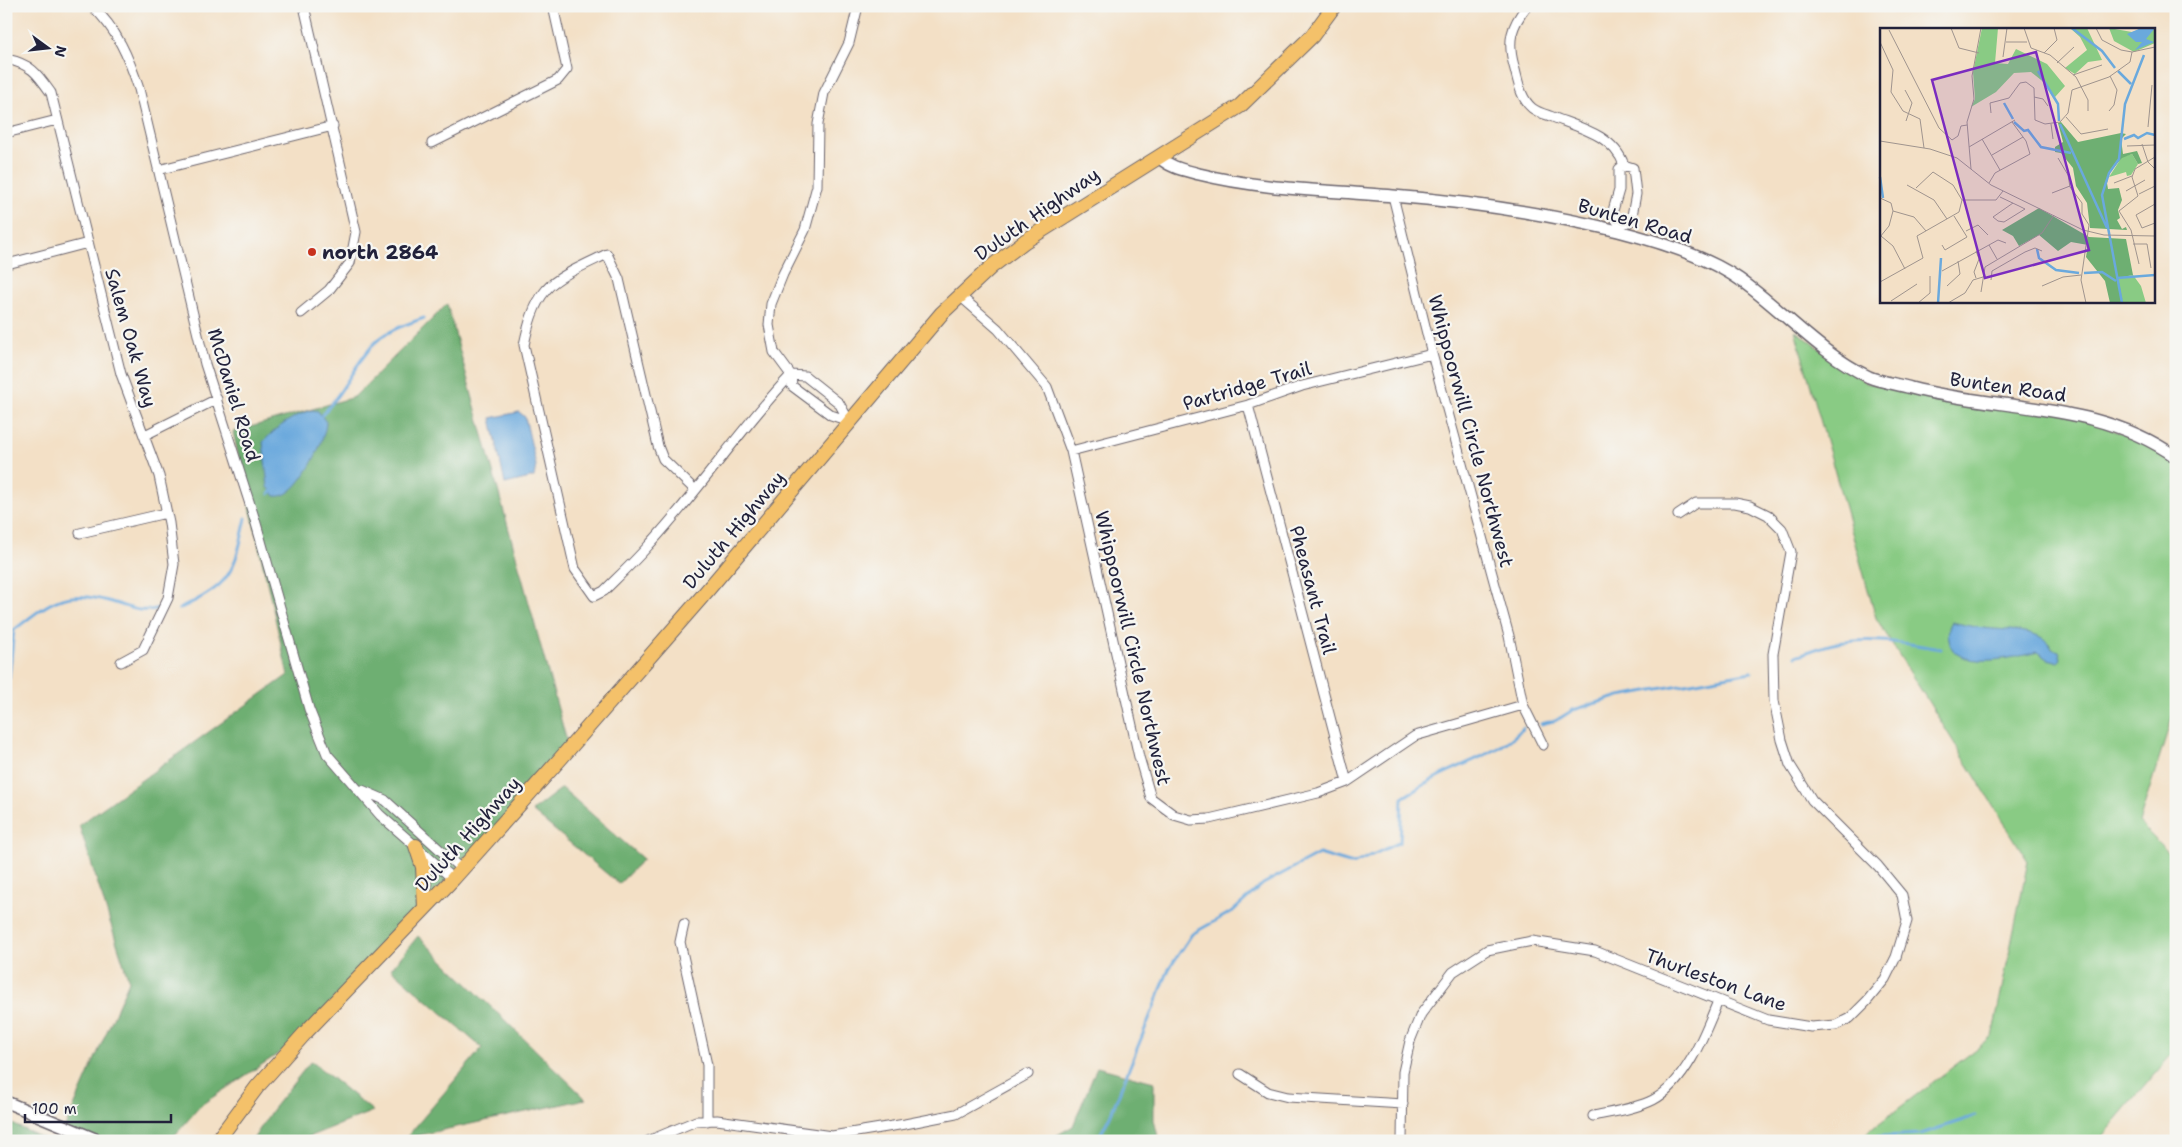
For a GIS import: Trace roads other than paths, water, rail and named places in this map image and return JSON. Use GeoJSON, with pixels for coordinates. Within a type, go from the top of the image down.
{"type":"FeatureCollection","features":[{"type":"Feature","properties":{"kind":"main road","name":"Duluth Highway"},"geometry":{"type":"LineString","coordinates":[[219,1137],[257,1087],[306,1032],[457,874],[562,758],[700,599],[930,326],[959,295],[1025,241],[1240,106],[1312,36],[1334,6]]}},
{"type":"Feature","properties":{"kind":"main road"},"geometry":{"type":"LineString","coordinates":[[416,846],[423,867],[425,908]]}},
{"type":"Feature","properties":{"kind":"main road"},"geometry":{"type":"LineString","coordinates":[[207,1141],[219,1137]]}},
{"type":"Feature","properties":{"kind":"street","name":"McDaniel Road"},"geometry":{"type":"LineString","coordinates":[[92,6],[112,28],[129,58],[139,89],[205,364],[255,520],[309,709],[327,754],[380,815],[416,846],[457,874]]}},
{"type":"Feature","properties":{"kind":"street"},"geometry":{"type":"LineString","coordinates":[[301,313],[329,290],[350,264],[356,232],[304,6]]}},
{"type":"Feature","properties":{"kind":"street"},"geometry":{"type":"LineString","coordinates":[[432,143],[558,80],[567,69],[553,6]]}},
{"type":"Feature","properties":{"kind":"street"},"geometry":{"type":"LineString","coordinates":[[849,421],[830,415],[792,386],[791,375],[774,352],[769,325],[771,304],[783,274],[805,230],[817,186],[818,124],[824,93],[849,43],[858,6]]}},
{"type":"Feature","properties":{"kind":"street"},"geometry":{"type":"LineString","coordinates":[[1527,6],[1516,21],[1510,41],[1511,57],[1523,97],[1532,108],[1596,134],[1613,145],[1624,165],[1633,168],[1636,194],[1631,220],[1619,228],[1612,214],[1619,185],[1619,169],[1624,165]]}},
{"type":"Feature","properties":{"kind":"street","name":"Salem Oak Way"},"geometry":{"type":"LineString","coordinates":[[6,59],[22,63],[35,70],[51,93],[120,374],[131,405],[145,435],[159,476],[169,523],[174,564],[168,598],[143,650],[121,662]]}},
{"type":"Feature","properties":{"kind":"street"},"geometry":{"type":"LineString","coordinates":[[6,133],[57,120]]}},
{"type":"Feature","properties":{"kind":"street"},"geometry":{"type":"LineString","coordinates":[[158,170],[333,126]]}},
{"type":"Feature","properties":{"kind":"street","name":"Bunten Road"},"geometry":{"type":"LineString","coordinates":[[1160,158],[1169,166],[1228,181],[1299,190],[1393,196],[1538,214],[1619,228],[1696,257],[1736,278],[1828,352],[1870,377],[1936,395],[2085,416],[2112,424],[2141,436],[2176,457]]}},
{"type":"Feature","properties":{"kind":"street"},"geometry":{"type":"LineString","coordinates":[[1619,185],[1635,185]]}},
{"type":"Feature","properties":{"kind":"street","name":"Whippoorwill Circle Northwest"},"geometry":{"type":"LineString","coordinates":[[1393,196],[1432,354],[1509,636],[1523,705],[1543,745]]}},
{"type":"Feature","properties":{"kind":"street"},"geometry":{"type":"LineString","coordinates":[[12,263],[88,243]]}},
{"type":"Feature","properties":{"kind":"street"},"geometry":{"type":"LineString","coordinates":[[695,490],[663,459],[658,446],[619,279],[607,254],[578,268],[546,289],[529,321],[524,345],[574,569],[594,596],[604,591],[650,544],[695,490],[730,445],[791,375]]}},
{"type":"Feature","properties":{"kind":"street","name":"Whippoorwill Circle Northwest"},"geometry":{"type":"LineString","coordinates":[[959,295],[998,329],[1047,387],[1071,451],[1139,757],[1151,798],[1174,814],[1191,820],[1209,819],[1292,801],[1347,782],[1415,736],[1523,705]]}},
{"type":"Feature","properties":{"kind":"street","name":"Partridge Trail"},"geometry":{"type":"LineString","coordinates":[[1071,451],[1248,405],[1302,386],[1432,354]]}},
{"type":"Feature","properties":{"kind":"street"},"geometry":{"type":"LineString","coordinates":[[791,375],[805,376],[839,403],[849,421]]}},
{"type":"Feature","properties":{"kind":"street"},"geometry":{"type":"LineString","coordinates":[[145,435],[217,399]]}},
{"type":"Feature","properties":{"kind":"street","name":"Pheasant Trail"},"geometry":{"type":"LineString","coordinates":[[1248,405],[1347,782]]}},
{"type":"Feature","properties":{"kind":"street","name":"Thurleston Lane"},"geometry":{"type":"LineString","coordinates":[[1402,1141],[1404,1072],[1410,1040],[1422,1014],[1453,972],[1488,950],[1532,941],[1595,951],[1768,1020],[1811,1027],[1836,1025],[1850,1018],[1885,979],[1896,956],[1907,921],[1902,894],[1878,866],[1812,800],[1790,765],[1782,740],[1774,701],[1773,654],[1791,552],[1782,529],[1768,515],[1750,506],[1736,503],[1696,503],[1678,515]]}},
{"type":"Feature","properties":{"kind":"street"},"geometry":{"type":"LineString","coordinates":[[80,533],[166,513]]}},
{"type":"Feature","properties":{"kind":"street","name":"McDaniel Road"},"geometry":{"type":"LineString","coordinates":[[359,789],[385,800],[457,874]]}},
{"type":"Feature","properties":{"kind":"street"},"geometry":{"type":"LineString","coordinates":[[684,924],[680,942],[707,1064],[707,1121]]}},
{"type":"Feature","properties":{"kind":"street"},"geometry":{"type":"LineString","coordinates":[[1593,1116],[1654,1100],[1676,1081],[1702,1041],[1718,1001]]}},
{"type":"Feature","properties":{"kind":"street"},"geometry":{"type":"LineString","coordinates":[[648,1141],[696,1121],[717,1120],[832,1136],[956,1114],[1028,1074]]}},
{"type":"Feature","properties":{"kind":"street"},"geometry":{"type":"LineString","coordinates":[[1240,1074],[1268,1092],[1288,1097],[1403,1104]]}},
{"type":"Feature","properties":{"kind":"street"},"geometry":{"type":"LineString","coordinates":[[6,1102],[100,1141]]}},
{"type":"Feature","properties":{"kind":"water"},"geometry":{"type":"Polygon","coordinates":[[[312,410],[318,411],[326,422],[325,431],[316,455],[301,480],[293,489],[284,495],[275,496],[268,487],[263,442],[285,423],[298,415],[312,410]]]}},
{"type":"Feature","properties":{"kind":"water"},"geometry":{"type":"Polygon","coordinates":[[[519,412],[525,417],[536,465],[534,477],[505,484],[491,418],[519,412]]]}},
{"type":"Feature","properties":{"kind":"water"},"geometry":{"type":"Polygon","coordinates":[[[1952,622],[1979,628],[2031,633],[2047,642],[2052,649],[2059,651],[2061,658],[2059,662],[2048,659],[2038,652],[2002,659],[1973,660],[1953,650],[1949,640],[1952,622]]]}},
{"type":"Feature","properties":{"kind":"waterway"},"geometry":{"type":"LineString","coordinates":[[322,415],[336,398],[359,362],[378,340],[397,328],[424,318]]}},
{"type":"Feature","properties":{"kind":"waterway"},"geometry":{"type":"LineString","coordinates":[[179,609],[210,592],[228,575],[238,552],[246,518]]}},
{"type":"Feature","properties":{"kind":"waterway"},"geometry":{"type":"LineString","coordinates":[[6,680],[9,678],[14,630],[51,603],[73,597],[86,597],[101,599],[138,610],[159,608]]}},
{"type":"Feature","properties":{"kind":"waterway"},"geometry":{"type":"LineString","coordinates":[[1796,656],[1833,644],[1873,640],[1941,649]]}},
{"type":"Feature","properties":{"kind":"waterway"},"geometry":{"type":"LineString","coordinates":[[1541,724],[1557,720],[1573,710],[1620,696],[1751,672]]}},
{"type":"Feature","properties":{"kind":"waterway"},"geometry":{"type":"LineString","coordinates":[[1097,1141],[1110,1116],[1169,969],[1192,934],[1233,911],[1263,884],[1319,854],[1353,864],[1400,842],[1402,798],[1439,776],[1505,744],[1523,728]]}},
{"type":"Feature","properties":{"kind":"waterway"},"geometry":{"type":"LineString","coordinates":[[1848,1141],[1868,1137],[1921,1134],[1975,1116]]}},
{"type":"Feature","properties":{"kind":"place","name":"north 2864"},"geometry":{"type":"Point","coordinates":[312,252]}}]}
